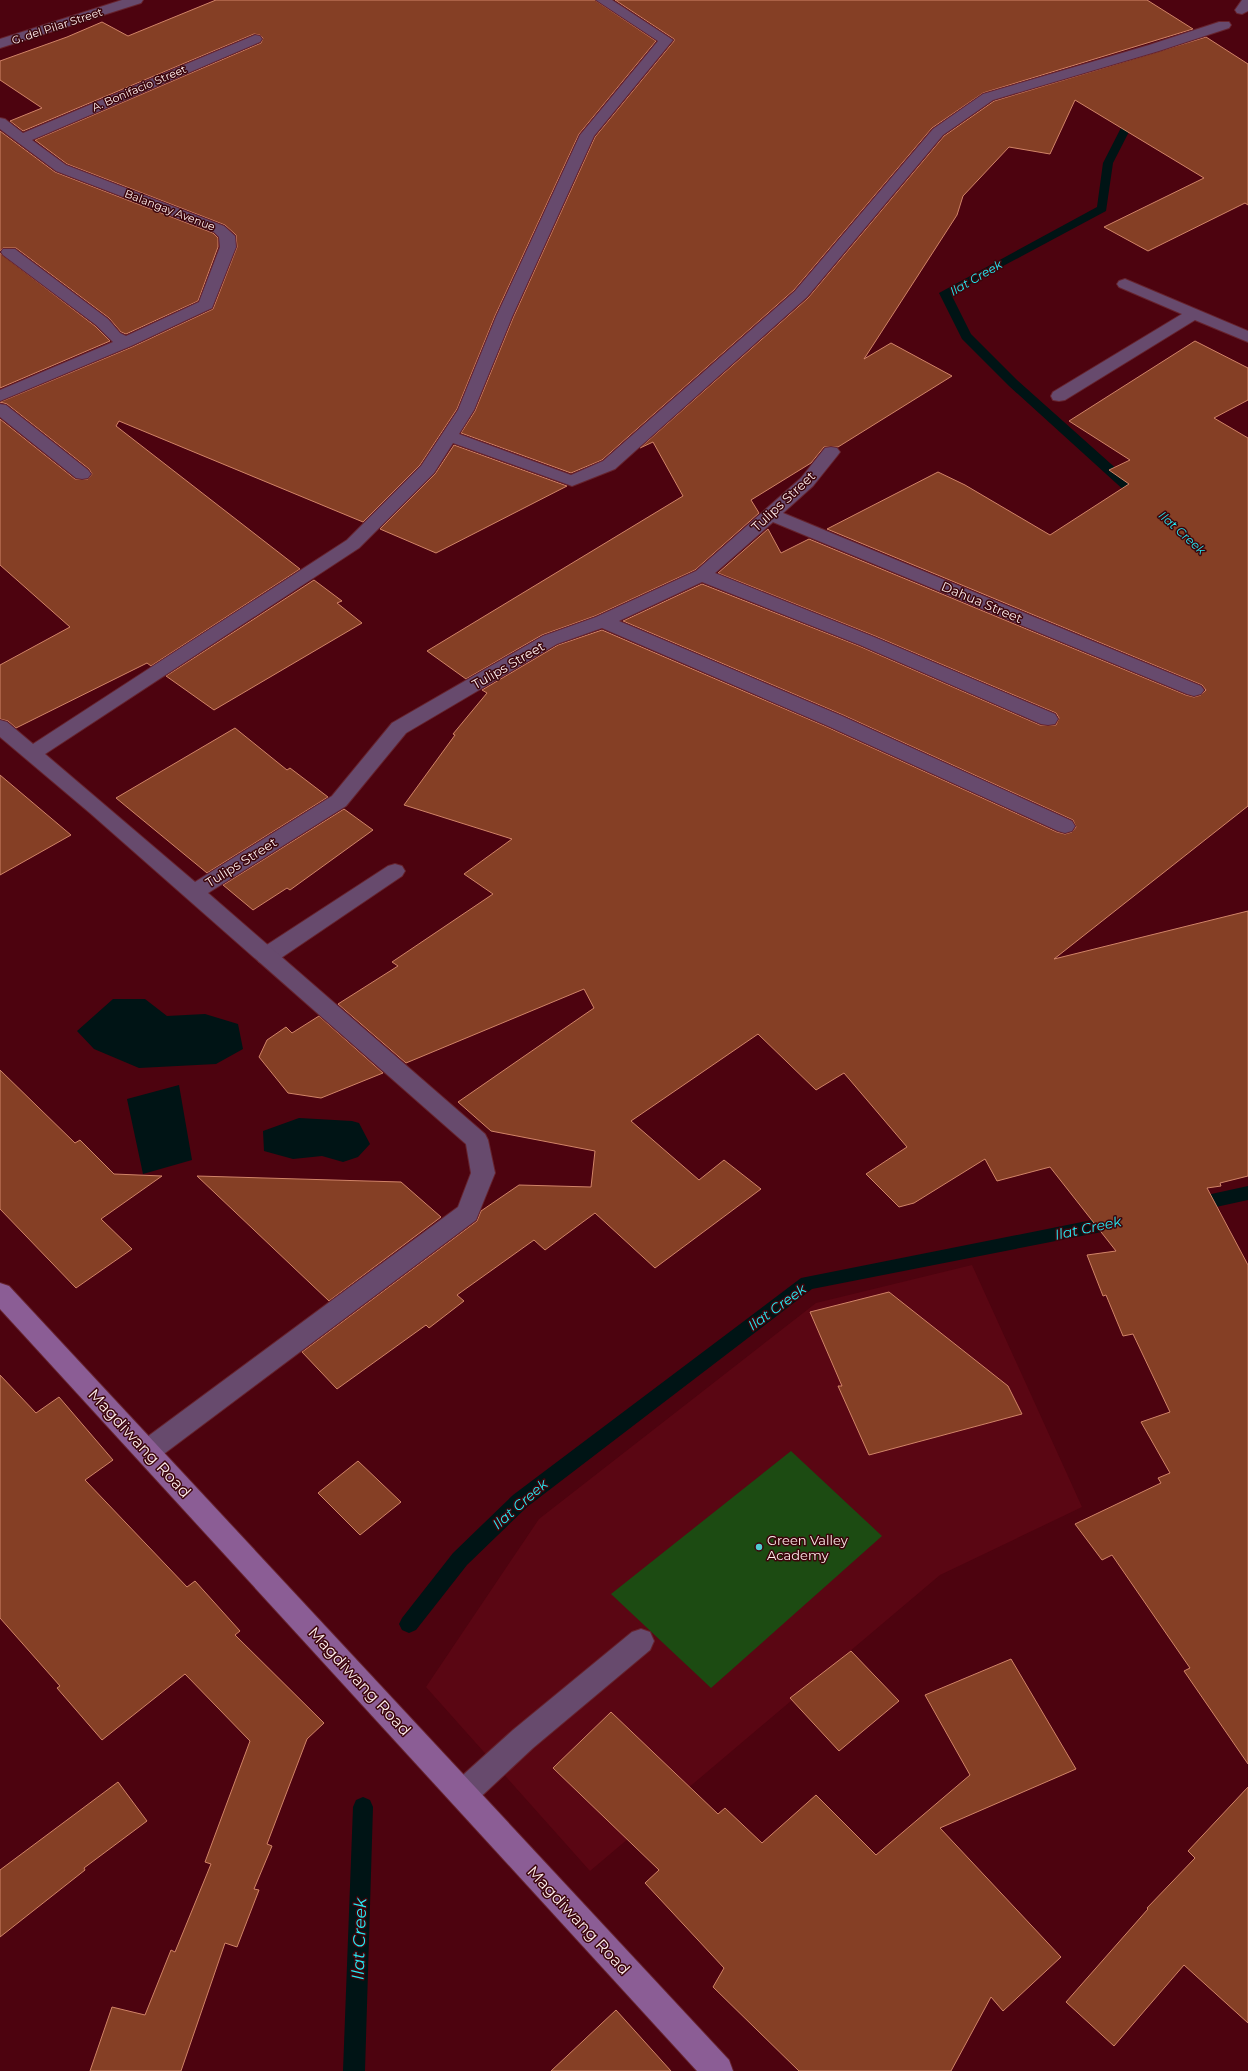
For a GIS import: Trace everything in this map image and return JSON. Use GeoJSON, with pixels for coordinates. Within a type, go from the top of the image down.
{"type":"FeatureCollection","features":[{"type":"Feature","properties":{"kind":"main road","name":"Magdiwang Road"},"geometry":{"type":"LineString","coordinates":[[0,1292],[718,2071]]}},
{"type":"Feature","properties":{"kind":"street","name":"G. del Pilar Street"},"geometry":{"type":"LineString","coordinates":[[0,44],[136,0]]}},
{"type":"Feature","properties":{"kind":"street"},"geometry":{"type":"LineString","coordinates":[[32,754],[353,544],[428,469],[466,410],[504,317],[587,135],[666,40],[602,0]]}},
{"type":"Feature","properties":{"kind":"street"},"geometry":{"type":"LineString","coordinates":[[449,436],[572,481],[609,465],[801,294],[938,132],[988,97],[1224,26]]}},
{"type":"Feature","properties":{"kind":"street","name":"A. Bonifacio Street"},"geometry":{"type":"LineString","coordinates":[[23,138],[255,39]]}},
{"type":"Feature","properties":{"kind":"street","name":"Balangay Avenue"},"geometry":{"type":"LineString","coordinates":[[0,122],[23,138],[43,158],[61,168],[220,228],[227,236],[228,247],[206,305],[125,343],[0,396]]}},
{"type":"Feature","properties":{"kind":"street"},"geometry":{"type":"LineString","coordinates":[[9,252],[102,322],[114,336],[125,343]]}},
{"type":"Feature","properties":{"kind":"street"},"geometry":{"type":"LineString","coordinates":[[1125,284],[1246,334]]}},
{"type":"Feature","properties":{"kind":"street"},"geometry":{"type":"LineString","coordinates":[[1059,396],[1195,313]]}},
{"type":"Feature","properties":{"kind":"street"},"geometry":{"type":"LineString","coordinates":[[0,409],[82,474]]}},
{"type":"Feature","properties":{"kind":"street","name":"Tulips Street"},"geometry":{"type":"LineString","coordinates":[[193,893],[339,801],[399,728],[550,640],[603,621],[702,575],[807,482],[831,452]]}},
{"type":"Feature","properties":{"kind":"street","name":"Dahua Street"},"geometry":{"type":"LineString","coordinates":[[770,514],[1194,690]]}},
{"type":"Feature","properties":{"kind":"street"},"geometry":{"type":"LineString","coordinates":[[702,575],[867,641],[1048,720]]}},
{"type":"Feature","properties":{"kind":"street"},"geometry":{"type":"LineString","coordinates":[[603,621],[835,721],[1065,826]]}},
{"type":"Feature","properties":{"kind":"street"},"geometry":{"type":"LineString","coordinates":[[0,727],[267,956],[477,1140],[483,1173],[468,1212],[148,1451]]}},
{"type":"Feature","properties":{"kind":"street"},"geometry":{"type":"LineString","coordinates":[[267,956],[395,871]]}},
{"type":"Feature","properties":{"kind":"street"},"geometry":{"type":"LineString","coordinates":[[463,1794],[523,1740],[641,1641]]}},
{"type":"Feature","properties":{"kind":"shaded area"},"geometry":{"type":"Polygon","coordinates":[[[113,999],[145,999],[167,1016],[205,1014],[238,1024],[243,1049],[216,1064],[139,1068],[94,1049],[77,1031],[113,999]]]}},
{"type":"Feature","properties":{"kind":"shaded area"},"geometry":{"type":"Polygon","coordinates":[[[179,1085],[192,1160],[143,1174],[127,1099],[179,1085]]]}},
{"type":"Feature","properties":{"kind":"shaded area"},"geometry":{"type":"Polygon","coordinates":[[[299,1118],[352,1121],[359,1123],[370,1144],[358,1157],[343,1162],[322,1156],[293,1159],[264,1151],[263,1131],[299,1118]]]}},
{"type":"Feature","properties":{"kind":"shaded area","name":"Green Valley Academy"},"geometry":{"type":"Polygon","coordinates":[[[972,1265],[1082,1507],[940,1575],[590,1871],[426,1687],[539,1519],[816,1303],[972,1265]]]}},
{"type":"Feature","properties":{"kind":"green space"},"geometry":{"type":"Polygon","coordinates":[[[791,1451],[882,1536],[711,1688],[611,1594],[791,1451]]]}},
{"type":"Feature","properties":{"kind":"building"},"geometry":{"type":"Polygon","coordinates":[[[216,0],[595,0],[656,41],[579,134],[495,316],[457,409],[420,465],[363,522],[119,421],[116,426],[300,569],[151,666],[147,663],[16,728],[8,721],[0,719],[0,665],[70,627],[0,565],[0,419],[75,479],[88,479],[92,474],[89,469],[7,404],[0,402],[132,347],[213,309],[237,247],[236,235],[225,225],[67,164],[35,140],[261,43],[263,38],[260,35],[254,34],[23,131],[10,121],[42,108],[0,80],[0,61],[67,37],[102,22],[128,36],[216,0]]]}},
{"type":"Feature","properties":{"kind":"building"},"geometry":{"type":"Polygon","coordinates":[[[615,0],[1147,0],[1193,29],[983,93],[932,128],[794,290],[602,460],[571,473],[461,433],[475,411],[513,318],[595,137],[674,41],[674,39],[615,0]]]}},
{"type":"Feature","properties":{"kind":"building"},"geometry":{"type":"Polygon","coordinates":[[[1206,37],[1248,64],[1248,205],[1245,203],[1148,251],[1104,227],[1204,178],[1075,100],[1050,154],[1009,147],[963,196],[957,215],[864,359],[891,343],[952,376],[838,447],[824,447],[811,463],[751,500],[759,513],[695,570],[595,616],[542,635],[466,679],[427,651],[683,496],[653,442],[640,448],[808,298],[944,136],[994,101],[1206,37]]]}},
{"type":"Feature","properties":{"kind":"building"},"geometry":{"type":"Polygon","coordinates":[[[0,131],[55,172],[213,233],[218,238],[218,247],[198,301],[126,334],[121,332],[109,318],[16,248],[3,248],[0,251],[0,131]]]}},
{"type":"Feature","properties":{"kind":"building"},"geometry":{"type":"Polygon","coordinates":[[[0,253],[95,326],[110,341],[0,388],[0,253]]]}},
{"type":"Feature","properties":{"kind":"building"},"geometry":{"type":"Polygon","coordinates":[[[1195,341],[1248,368],[1248,400],[1214,418],[1248,438],[1248,806],[1054,959],[1248,911],[1248,1176],[1220,1183],[1221,1186],[1207,1188],[1248,1265],[1248,1764],[1184,1671],[1190,1668],[1112,1555],[1102,1560],[1075,1524],[1161,1483],[1158,1478],[1170,1473],[1141,1422],[1170,1412],[1133,1334],[1123,1336],[1106,1295],[1103,1296],[1087,1255],[1116,1251],[1050,1167],[997,1181],[985,1159],[914,1203],[899,1207],[866,1174],[907,1147],[844,1073],[816,1090],[758,1034],[631,1121],[699,1180],[724,1160],[761,1189],[655,1268],[595,1213],[545,1250],[534,1240],[457,1295],[464,1301],[429,1328],[426,1325],[337,1389],[302,1352],[477,1221],[481,1211],[519,1185],[591,1187],[595,1151],[491,1131],[458,1102],[594,1008],[584,989],[406,1063],[338,1004],[398,966],[392,962],[493,894],[464,874],[512,839],[404,805],[455,735],[453,734],[487,693],[482,690],[558,645],[602,630],[827,727],[1057,832],[1065,834],[1072,832],[1076,827],[1073,820],[843,715],[623,621],[702,584],[859,646],[1040,725],[1056,725],[1059,718],[1056,713],[875,636],[718,573],[768,529],[781,553],[809,539],[1186,695],[1194,697],[1201,695],[1206,690],[1202,685],[827,529],[938,472],[965,485],[1050,535],[1129,484],[1109,470],[1130,460],[1069,421],[1195,341]]]}},
{"type":"Feature","properties":{"kind":"building"},"geometry":{"type":"Polygon","coordinates":[[[454,445],[567,486],[436,553],[380,529],[435,474],[454,445]]]}},
{"type":"Feature","properties":{"kind":"building"},"geometry":{"type":"Polygon","coordinates":[[[314,580],[342,601],[337,603],[362,623],[214,710],[166,676],[314,580]]]}},
{"type":"Feature","properties":{"kind":"building"},"geometry":{"type":"Polygon","coordinates":[[[235,728],[287,770],[290,768],[328,797],[207,873],[116,798],[235,728]]]}},
{"type":"Feature","properties":{"kind":"building"},"geometry":{"type":"Polygon","coordinates":[[[0,775],[71,835],[0,875],[0,775]]]}},
{"type":"Feature","properties":{"kind":"building"},"geometry":{"type":"Polygon","coordinates":[[[344,809],[373,830],[290,890],[287,888],[253,910],[223,885],[344,809]]]}},
{"type":"Feature","properties":{"kind":"building"},"geometry":{"type":"Polygon","coordinates":[[[319,1016],[383,1073],[321,1098],[288,1093],[259,1057],[267,1040],[286,1027],[292,1033],[319,1016]]]}},
{"type":"Feature","properties":{"kind":"building"},"geometry":{"type":"Polygon","coordinates":[[[0,1070],[75,1143],[80,1140],[114,1174],[162,1176],[101,1219],[132,1249],[76,1288],[0,1209],[0,1070]]]}},
{"type":"Feature","properties":{"kind":"building"},"geometry":{"type":"Polygon","coordinates":[[[197,1176],[401,1182],[441,1217],[329,1301],[197,1176]]]}},
{"type":"Feature","properties":{"kind":"building"},"geometry":{"type":"Polygon","coordinates":[[[889,1292],[1008,1386],[1022,1414],[869,1455],[838,1386],[842,1386],[810,1312],[889,1292]]]}},
{"type":"Feature","properties":{"kind":"building"},"geometry":{"type":"Polygon","coordinates":[[[0,1375],[36,1413],[59,1397],[113,1460],[85,1480],[187,1587],[195,1581],[240,1631],[235,1635],[324,1723],[307,1739],[267,1844],[272,1846],[254,1889],[259,1890],[237,1947],[225,1943],[181,2071],[90,2071],[112,2007],[145,2015],[171,1950],[175,1952],[211,1864],[205,1862],[250,1741],[185,1674],[102,1740],[57,1688],[60,1686],[0,1618],[0,1375]]]}},
{"type":"Feature","properties":{"kind":"building"},"geometry":{"type":"Polygon","coordinates":[[[358,1461],[401,1502],[360,1535],[318,1493],[358,1461]]]}},
{"type":"Feature","properties":{"kind":"building"},"geometry":{"type":"Polygon","coordinates":[[[851,1651],[899,1701],[839,1751],[790,1698],[851,1651]]]}},
{"type":"Feature","properties":{"kind":"building"},"geometry":{"type":"Polygon","coordinates":[[[1011,1659],[1076,1769],[940,1828],[1061,1957],[1003,2011],[991,1997],[951,2071],[799,2071],[713,1987],[724,1968],[645,1883],[659,1870],[553,1768],[611,1712],[718,1814],[725,1808],[762,1843],[816,1795],[876,1855],[970,1775],[925,1695],[1011,1659]]]}},
{"type":"Feature","properties":{"kind":"building"},"geometry":{"type":"Polygon","coordinates":[[[118,1782],[147,1821],[84,1868],[85,1870],[0,1937],[0,1870],[118,1782]]]}},
{"type":"Feature","properties":{"kind":"building"},"geometry":{"type":"Polygon","coordinates":[[[1248,1787],[1248,2023],[1184,1965],[1114,2046],[1066,2002],[1148,1909],[1147,1908],[1195,1858],[1188,1851],[1248,1787]]]}},
{"type":"Feature","properties":{"kind":"building"},"geometry":{"type":"Polygon","coordinates":[[[616,2010],[671,2071],[551,2071],[616,2010]]]}},
{"type":"Feature","properties":{"kind":"waterway","name":"Ilat Creek"},"geometry":{"type":"LineString","coordinates":[[1139,116],[1130,120],[1108,163],[1102,209],[945,293],[966,336],[1013,383],[1143,500]]}},
{"type":"Feature","properties":{"kind":"waterway","name":"Ilat Creek"},"geometry":{"type":"LineString","coordinates":[[1193,1205],[1248,1193]]}},
{"type":"Feature","properties":{"kind":"waterway","name":"Ilat Creek"},"geometry":{"type":"LineString","coordinates":[[409,1624],[460,1559],[520,1501],[807,1283],[1117,1222]]}},
{"type":"Feature","properties":{"kind":"waterway","name":"Ilat Creek"},"geometry":{"type":"LineString","coordinates":[[354,2071],[363,1807]]}},
{"type":"Feature","properties":{"kind":"place","name":"Green Valley Academy"},"geometry":{"type":"Point","coordinates":[759,1547]}}]}
